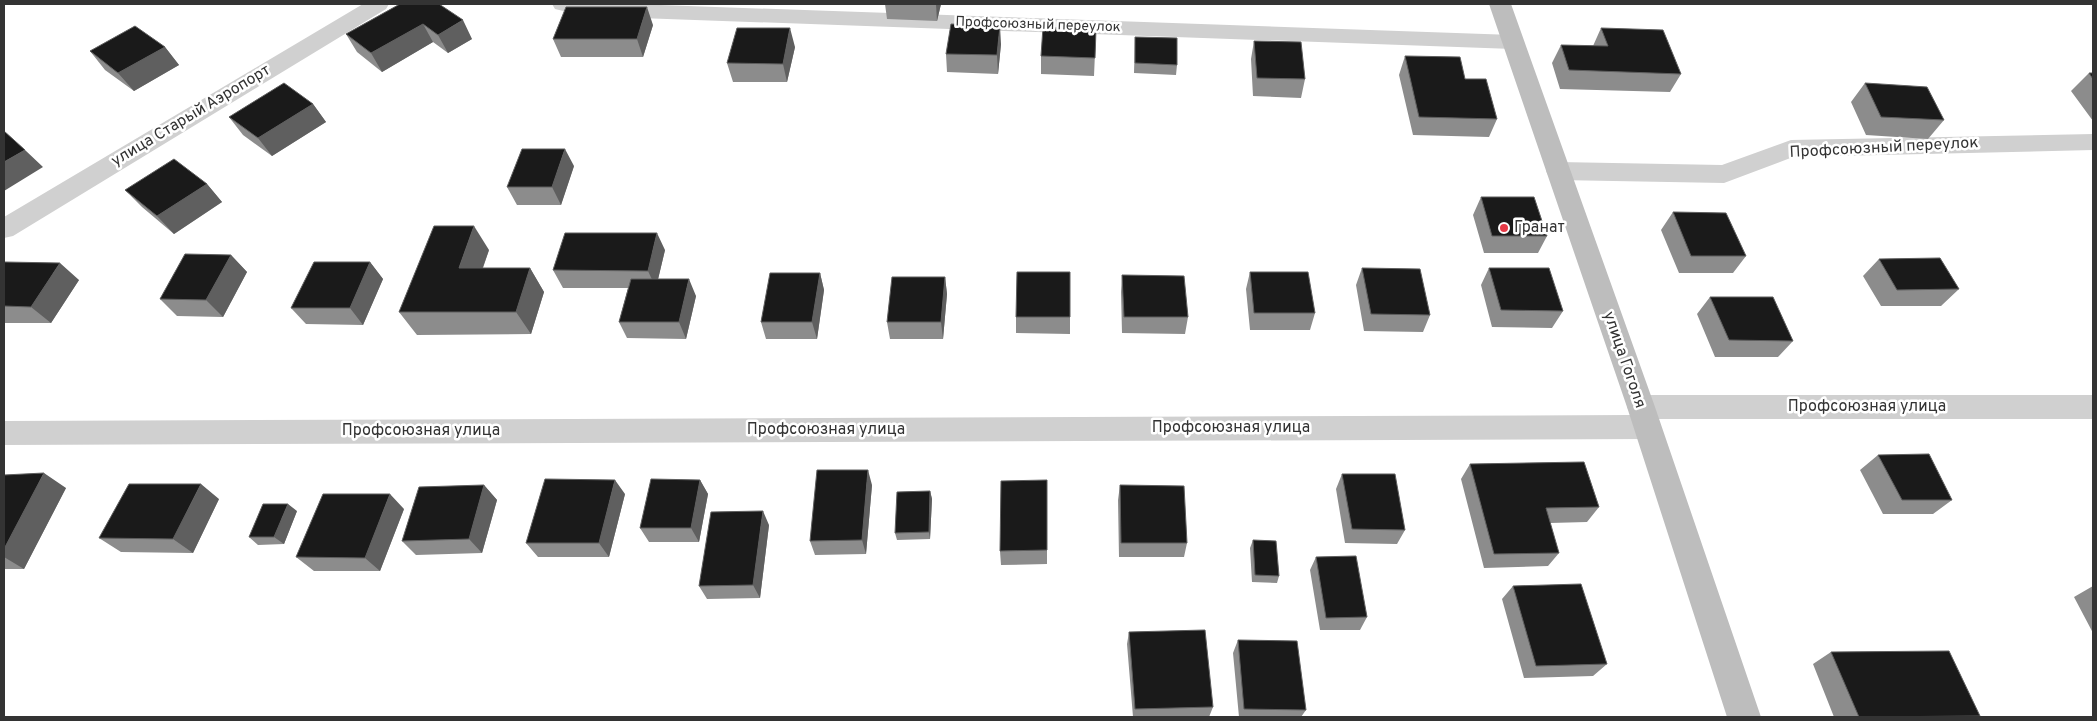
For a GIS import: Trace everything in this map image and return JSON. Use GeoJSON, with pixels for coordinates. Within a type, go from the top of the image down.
{"type":"FeatureCollection","features":[{"type":"Feature","properties":{"kind":"main road","name":"улица Гоголя"},"geometry":{"type":"LineString","coordinates":[[1500,4],[1644,417],[1744,717]]}},
{"type":"Feature","properties":{"kind":"street","name":"улица Старый Аэропорт"},"geometry":{"type":"LineString","coordinates":[[4,229],[378,4]]}},
{"type":"Feature","properties":{"kind":"street","name":"Профсоюзный переулок"},"geometry":{"type":"LineString","coordinates":[[564,4],[584,9],[1513,42]]}},
{"type":"Feature","properties":{"kind":"street","name":"Профсоюзный переулок"},"geometry":{"type":"LineString","coordinates":[[1558,171],[1724,174],[1792,149],[2093,142]]}},
{"type":"Feature","properties":{"kind":"street","name":"Профсоюзная улица"},"geometry":{"type":"LineString","coordinates":[[4,433],[1644,417],[2093,407]]}},
{"type":"Feature","properties":{"kind":"building"},"geometry":{"type":"Polygon","coordinates":[[[400,4],[439,4],[463,20],[438,35],[423,24],[371,53],[346,34],[400,4]]]}},
{"type":"Feature","properties":{"kind":"building"},"geometry":{"type":"Polygon","coordinates":[[[566,7],[647,7],[637,39],[553,39],[566,7]]]}},
{"type":"Feature","properties":{"kind":"building"},"geometry":{"type":"Polygon","coordinates":[[[951,24],[1000,26],[997,55],[946,54],[951,24]]]}},
{"type":"Feature","properties":{"kind":"building"},"geometry":{"type":"Polygon","coordinates":[[[135,26],[165,47],[118,73],[90,51],[135,26]]]}},
{"type":"Feature","properties":{"kind":"building"},"geometry":{"type":"Polygon","coordinates":[[[1043,27],[1096,29],[1095,58],[1041,56],[1043,27]]]}},
{"type":"Feature","properties":{"kind":"building"},"geometry":{"type":"Polygon","coordinates":[[[737,28],[790,28],[783,64],[727,63],[737,28]]]}},
{"type":"Feature","properties":{"kind":"building"},"geometry":{"type":"Polygon","coordinates":[[[1601,28],[1663,30],[1681,74],[1569,70],[1561,45],[1608,46],[1601,28]]]}},
{"type":"Feature","properties":{"kind":"building"},"geometry":{"type":"Polygon","coordinates":[[[1135,37],[1177,38],[1177,65],[1135,63],[1135,37]]]}},
{"type":"Feature","properties":{"kind":"building"},"geometry":{"type":"Polygon","coordinates":[[[1254,41],[1301,42],[1305,79],[1257,78],[1254,41]]]}},
{"type":"Feature","properties":{"kind":"building"},"geometry":{"type":"Polygon","coordinates":[[[1405,56],[1460,57],[1465,79],[1486,79],[1497,119],[1419,117],[1405,56]]]}},
{"type":"Feature","properties":{"kind":"building"},"geometry":{"type":"Polygon","coordinates":[[[284,83],[313,104],[258,138],[229,117],[284,83]]]}},
{"type":"Feature","properties":{"kind":"building"},"geometry":{"type":"Polygon","coordinates":[[[1865,83],[1927,87],[1944,120],[1881,117],[1865,83]]]}},
{"type":"Feature","properties":{"kind":"building"},"geometry":{"type":"Polygon","coordinates":[[[4,131],[25,150],[4,162],[4,131]]]}},
{"type":"Feature","properties":{"kind":"building"},"geometry":{"type":"Polygon","coordinates":[[[522,149],[565,149],[552,187],[507,187],[522,149]]]}},
{"type":"Feature","properties":{"kind":"building"},"geometry":{"type":"Polygon","coordinates":[[[174,159],[207,184],[157,216],[125,190],[174,159]]]}},
{"type":"Feature","properties":{"kind":"building"},"geometry":{"type":"Polygon","coordinates":[[[1481,197],[1534,197],[1547,236],[1492,236],[1481,197]]]}},
{"type":"Feature","properties":{"kind":"building"},"geometry":{"type":"Polygon","coordinates":[[[1673,212],[1726,213],[1746,256],[1691,256],[1673,212]]]}},
{"type":"Feature","properties":{"kind":"building"},"geometry":{"type":"Polygon","coordinates":[[[434,226],[474,226],[459,268],[530,268],[516,312],[399,312],[434,226]]]}},
{"type":"Feature","properties":{"kind":"building"},"geometry":{"type":"Polygon","coordinates":[[[565,233],[657,233],[648,271],[553,270],[565,233]]]}},
{"type":"Feature","properties":{"kind":"building"},"geometry":{"type":"Polygon","coordinates":[[[185,254],[231,255],[206,300],[160,299],[185,254]]]}},
{"type":"Feature","properties":{"kind":"building"},"geometry":{"type":"Polygon","coordinates":[[[1940,258],[1959,289],[1897,290],[1879,259],[1940,258]]]}},
{"type":"Feature","properties":{"kind":"building"},"geometry":{"type":"Polygon","coordinates":[[[4,262],[60,263],[31,307],[4,306],[4,262]]]}},
{"type":"Feature","properties":{"kind":"building"},"geometry":{"type":"Polygon","coordinates":[[[314,262],[370,262],[350,308],[291,308],[314,262]]]}},
{"type":"Feature","properties":{"kind":"building"},"geometry":{"type":"Polygon","coordinates":[[[1362,268],[1420,269],[1430,315],[1371,314],[1362,268]]]}},
{"type":"Feature","properties":{"kind":"building"},"geometry":{"type":"Polygon","coordinates":[[[1489,268],[1549,268],[1563,311],[1501,310],[1489,268]]]}},
{"type":"Feature","properties":{"kind":"building"},"geometry":{"type":"Polygon","coordinates":[[[1017,272],[1070,272],[1070,317],[1016,317],[1017,272]]]}},
{"type":"Feature","properties":{"kind":"building"},"geometry":{"type":"Polygon","coordinates":[[[1250,272],[1308,272],[1315,313],[1254,313],[1250,272]]]}},
{"type":"Feature","properties":{"kind":"building"},"geometry":{"type":"Polygon","coordinates":[[[770,273],[820,273],[812,322],[761,322],[770,273]]]}},
{"type":"Feature","properties":{"kind":"building"},"geometry":{"type":"Polygon","coordinates":[[[1122,275],[1184,276],[1188,317],[1124,317],[1122,275]]]}},
{"type":"Feature","properties":{"kind":"building"},"geometry":{"type":"Polygon","coordinates":[[[892,277],[945,277],[941,322],[887,322],[892,277]]]}},
{"type":"Feature","properties":{"kind":"building"},"geometry":{"type":"Polygon","coordinates":[[[631,279],[689,279],[679,322],[619,322],[631,279]]]}},
{"type":"Feature","properties":{"kind":"building"},"geometry":{"type":"Polygon","coordinates":[[[1710,297],[1773,297],[1793,341],[1729,340],[1710,297]]]}},
{"type":"Feature","properties":{"kind":"building"},"geometry":{"type":"Polygon","coordinates":[[[1929,454],[1952,500],[1902,500],[1878,455],[1929,454]]]}},
{"type":"Feature","properties":{"kind":"building"},"geometry":{"type":"Polygon","coordinates":[[[1584,462],[1599,507],[1546,508],[1559,553],[1494,554],[1470,464],[1584,462]]]}},
{"type":"Feature","properties":{"kind":"building"},"geometry":{"type":"Polygon","coordinates":[[[817,470],[868,470],[862,540],[810,541],[817,470]]]}},
{"type":"Feature","properties":{"kind":"building"},"geometry":{"type":"Polygon","coordinates":[[[44,473],[4,549],[4,475],[44,473]]]}},
{"type":"Feature","properties":{"kind":"building"},"geometry":{"type":"Polygon","coordinates":[[[1342,474],[1395,474],[1405,530],[1352,529],[1342,474]]]}},
{"type":"Feature","properties":{"kind":"building"},"geometry":{"type":"Polygon","coordinates":[[[545,479],[615,480],[599,543],[526,543],[545,479]]]}},
{"type":"Feature","properties":{"kind":"building"},"geometry":{"type":"Polygon","coordinates":[[[651,479],[700,480],[691,528],[640,528],[651,479]]]}},
{"type":"Feature","properties":{"kind":"building"},"geometry":{"type":"Polygon","coordinates":[[[1047,480],[1047,550],[1000,551],[1001,481],[1047,480]]]}},
{"type":"Feature","properties":{"kind":"building"},"geometry":{"type":"Polygon","coordinates":[[[129,484],[201,484],[173,539],[99,538],[129,484]]]}},
{"type":"Feature","properties":{"kind":"building"},"geometry":{"type":"Polygon","coordinates":[[[484,485],[469,539],[402,541],[419,487],[484,485]]]}},
{"type":"Feature","properties":{"kind":"building"},"geometry":{"type":"Polygon","coordinates":[[[1120,485],[1184,486],[1187,543],[1121,543],[1120,485]]]}},
{"type":"Feature","properties":{"kind":"building"},"geometry":{"type":"Polygon","coordinates":[[[930,491],[929,532],[895,533],[897,492],[930,491]]]}},
{"type":"Feature","properties":{"kind":"building"},"geometry":{"type":"Polygon","coordinates":[[[323,494],[390,494],[365,558],[296,557],[323,494]]]}},
{"type":"Feature","properties":{"kind":"building"},"geometry":{"type":"Polygon","coordinates":[[[263,504],[288,504],[274,537],[249,537],[263,504]]]}},
{"type":"Feature","properties":{"kind":"building"},"geometry":{"type":"Polygon","coordinates":[[[763,511],[753,585],[699,586],[711,512],[763,511]]]}},
{"type":"Feature","properties":{"kind":"building"},"geometry":{"type":"Polygon","coordinates":[[[1253,540],[1276,541],[1279,576],[1255,575],[1253,540]]]}},
{"type":"Feature","properties":{"kind":"building"},"geometry":{"type":"Polygon","coordinates":[[[1356,556],[1367,617],[1326,618],[1316,557],[1356,556]]]}},
{"type":"Feature","properties":{"kind":"building"},"geometry":{"type":"Polygon","coordinates":[[[1581,584],[1607,664],[1536,666],[1513,586],[1581,584]]]}},
{"type":"Feature","properties":{"kind":"building"},"geometry":{"type":"Polygon","coordinates":[[[1205,630],[1213,707],[1135,709],[1129,632],[1205,630]]]}},
{"type":"Feature","properties":{"kind":"building"},"geometry":{"type":"Polygon","coordinates":[[[1238,640],[1297,641],[1306,710],[1244,709],[1238,640]]]}},
{"type":"Feature","properties":{"kind":"building"},"geometry":{"type":"Polygon","coordinates":[[[1949,651],[1980,716],[1859,717],[1831,652],[1949,651]]]}},
{"type":"Feature","properties":{"kind":"place","name":"Гранат"},"geometry":{"type":"Point","coordinates":[1504,228]}}]}
